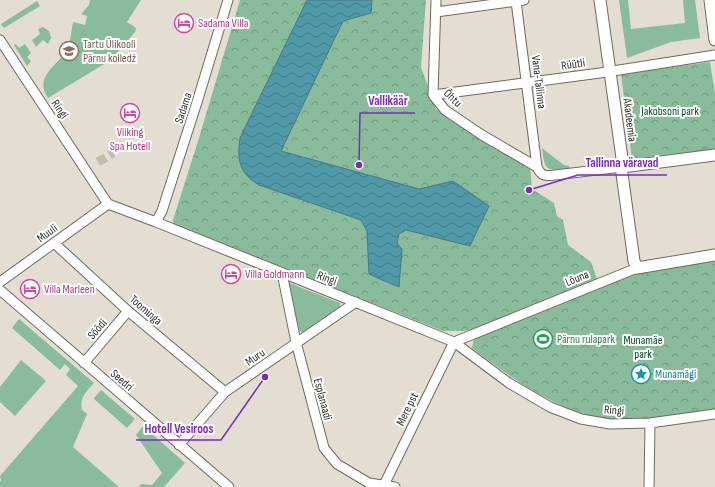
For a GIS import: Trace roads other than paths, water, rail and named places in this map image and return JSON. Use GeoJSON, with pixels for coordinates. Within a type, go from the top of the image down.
{"type":"FeatureCollection","features":[{"type":"Feature","properties":{"kind":"street","name":"Sadama"},"geometry":{"type":"LineString","coordinates":[[156,222],[162,211],[228,0]]}},
{"type":"Feature","properties":{"kind":"street","name":"Õhtu"},"geometry":{"type":"LineString","coordinates":[[436,0],[433,95],[446,110],[482,135],[538,167],[540,173],[546,176],[622,167]]}},
{"type":"Feature","properties":{"kind":"street","name":"Akadeemia"},"geometry":{"type":"LineString","coordinates":[[600,0],[634,261],[637,268]]}},
{"type":"Feature","properties":{"kind":"street"},"geometry":{"type":"LineString","coordinates":[[710,0],[715,40]]}},
{"type":"Feature","properties":{"kind":"street"},"geometry":{"type":"LineString","coordinates":[[436,12],[520,1]]}},
{"type":"Feature","properties":{"kind":"street","name":"Vana-Tallinna"},"geometry":{"type":"LineString","coordinates":[[520,1],[526,83],[538,167]]}},
{"type":"Feature","properties":{"kind":"street","name":"Ringi"},"geometry":{"type":"LineString","coordinates":[[0,40],[108,204],[454,342],[509,383],[550,407],[581,418],[610,424],[650,423],[715,414]]}},
{"type":"Feature","properties":{"kind":"street","name":"Rüütli"},"geometry":{"type":"LineString","coordinates":[[433,95],[715,55]]}},
{"type":"Feature","properties":{"kind":"street"},"geometry":{"type":"LineString","coordinates":[[622,167],[715,155]]}},
{"type":"Feature","properties":{"kind":"street","name":"Muuli"},"geometry":{"type":"LineString","coordinates":[[0,282],[108,204]]}},
{"type":"Feature","properties":{"kind":"street","name":"Toominga"},"geometry":{"type":"LineString","coordinates":[[54,243],[128,311],[225,392]]}},
{"type":"Feature","properties":{"kind":"street","name":"Lõuna"},"geometry":{"type":"LineString","coordinates":[[454,342],[637,268],[715,255]]}},
{"type":"Feature","properties":{"kind":"street","name":"Esplanaadi"},"geometry":{"type":"LineString","coordinates":[[282,273],[296,342],[324,448],[337,464],[369,483],[383,487],[395,487]]}},
{"type":"Feature","properties":{"kind":"street","name":"Seedri"},"geometry":{"type":"LineString","coordinates":[[0,290],[229,487]]}},
{"type":"Feature","properties":{"kind":"street","name":"Muru"},"geometry":{"type":"LineString","coordinates":[[179,445],[225,392],[356,302]]}},
{"type":"Feature","properties":{"kind":"street","name":"Söödi"},"geometry":{"type":"LineString","coordinates":[[84,363],[128,311]]}},
{"type":"Feature","properties":{"kind":"street","name":"Mere pst"},"geometry":{"type":"LineString","coordinates":[[383,487],[454,342]]}},
{"type":"Feature","properties":{"kind":"street"},"geometry":{"type":"LineString","coordinates":[[648,487],[650,423]]}},
{"type":"Feature","properties":{"kind":"water"},"geometry":{"type":"Polygon","coordinates":[[[307,0],[372,0],[371,13],[343,21],[281,151],[419,189],[453,181],[489,206],[470,246],[406,230],[399,234],[397,243],[402,249],[399,287],[369,274],[367,231],[361,220],[259,185],[243,171],[239,159],[240,138],[307,0]]]}},
{"type":"Feature","properties":{"kind":"tunnel"},"geometry":{"type":"LineString","coordinates":[[98,162],[113,153]]}},
{"type":"Feature","properties":{"kind":"place","name":"Sadama Villa"},"geometry":{"type":"Point","coordinates":[184,23]}},
{"type":"Feature","properties":{"kind":"place","name":"Tartu Ülikooli Pärnu kolledž"},"geometry":{"type":"Point","coordinates":[69,51]}},
{"type":"Feature","properties":{"kind":"place","name":"Viiking Spa Hotell"},"geometry":{"type":"Point","coordinates":[130,113]}},
{"type":"Feature","properties":{"kind":"place","name":"Vallikäär"},"geometry":{"type":"Point","coordinates":[359,165]}},
{"type":"Feature","properties":{"kind":"place","name":"Tallinna väravad"},"geometry":{"type":"Point","coordinates":[529,190]}},
{"type":"Feature","properties":{"kind":"place","name":"Villa Goldmann"},"geometry":{"type":"Point","coordinates":[231,274]}},
{"type":"Feature","properties":{"kind":"place","name":"Villa Marleen"},"geometry":{"type":"Point","coordinates":[30,289]}},
{"type":"Feature","properties":{"kind":"place","name":"Pärnu rulapark"},"geometry":{"type":"Point","coordinates":[543,339]}},
{"type":"Feature","properties":{"kind":"place","name":"Munamägi"},"geometry":{"type":"Point","coordinates":[641,374]}},
{"type":"Feature","properties":{"kind":"place","name":"Hotell Vesiroos"},"geometry":{"type":"Point","coordinates":[265,377]}},
{"type":"Feature","properties":{"kind":"park label","name":"Jakobsoni park"},"geometry":{"type":"Point","coordinates":[670,111]}},
{"type":"Feature","properties":{"kind":"park label","name":"Munamäe park"},"geometry":{"type":"Point","coordinates":[643,347]}}]}
